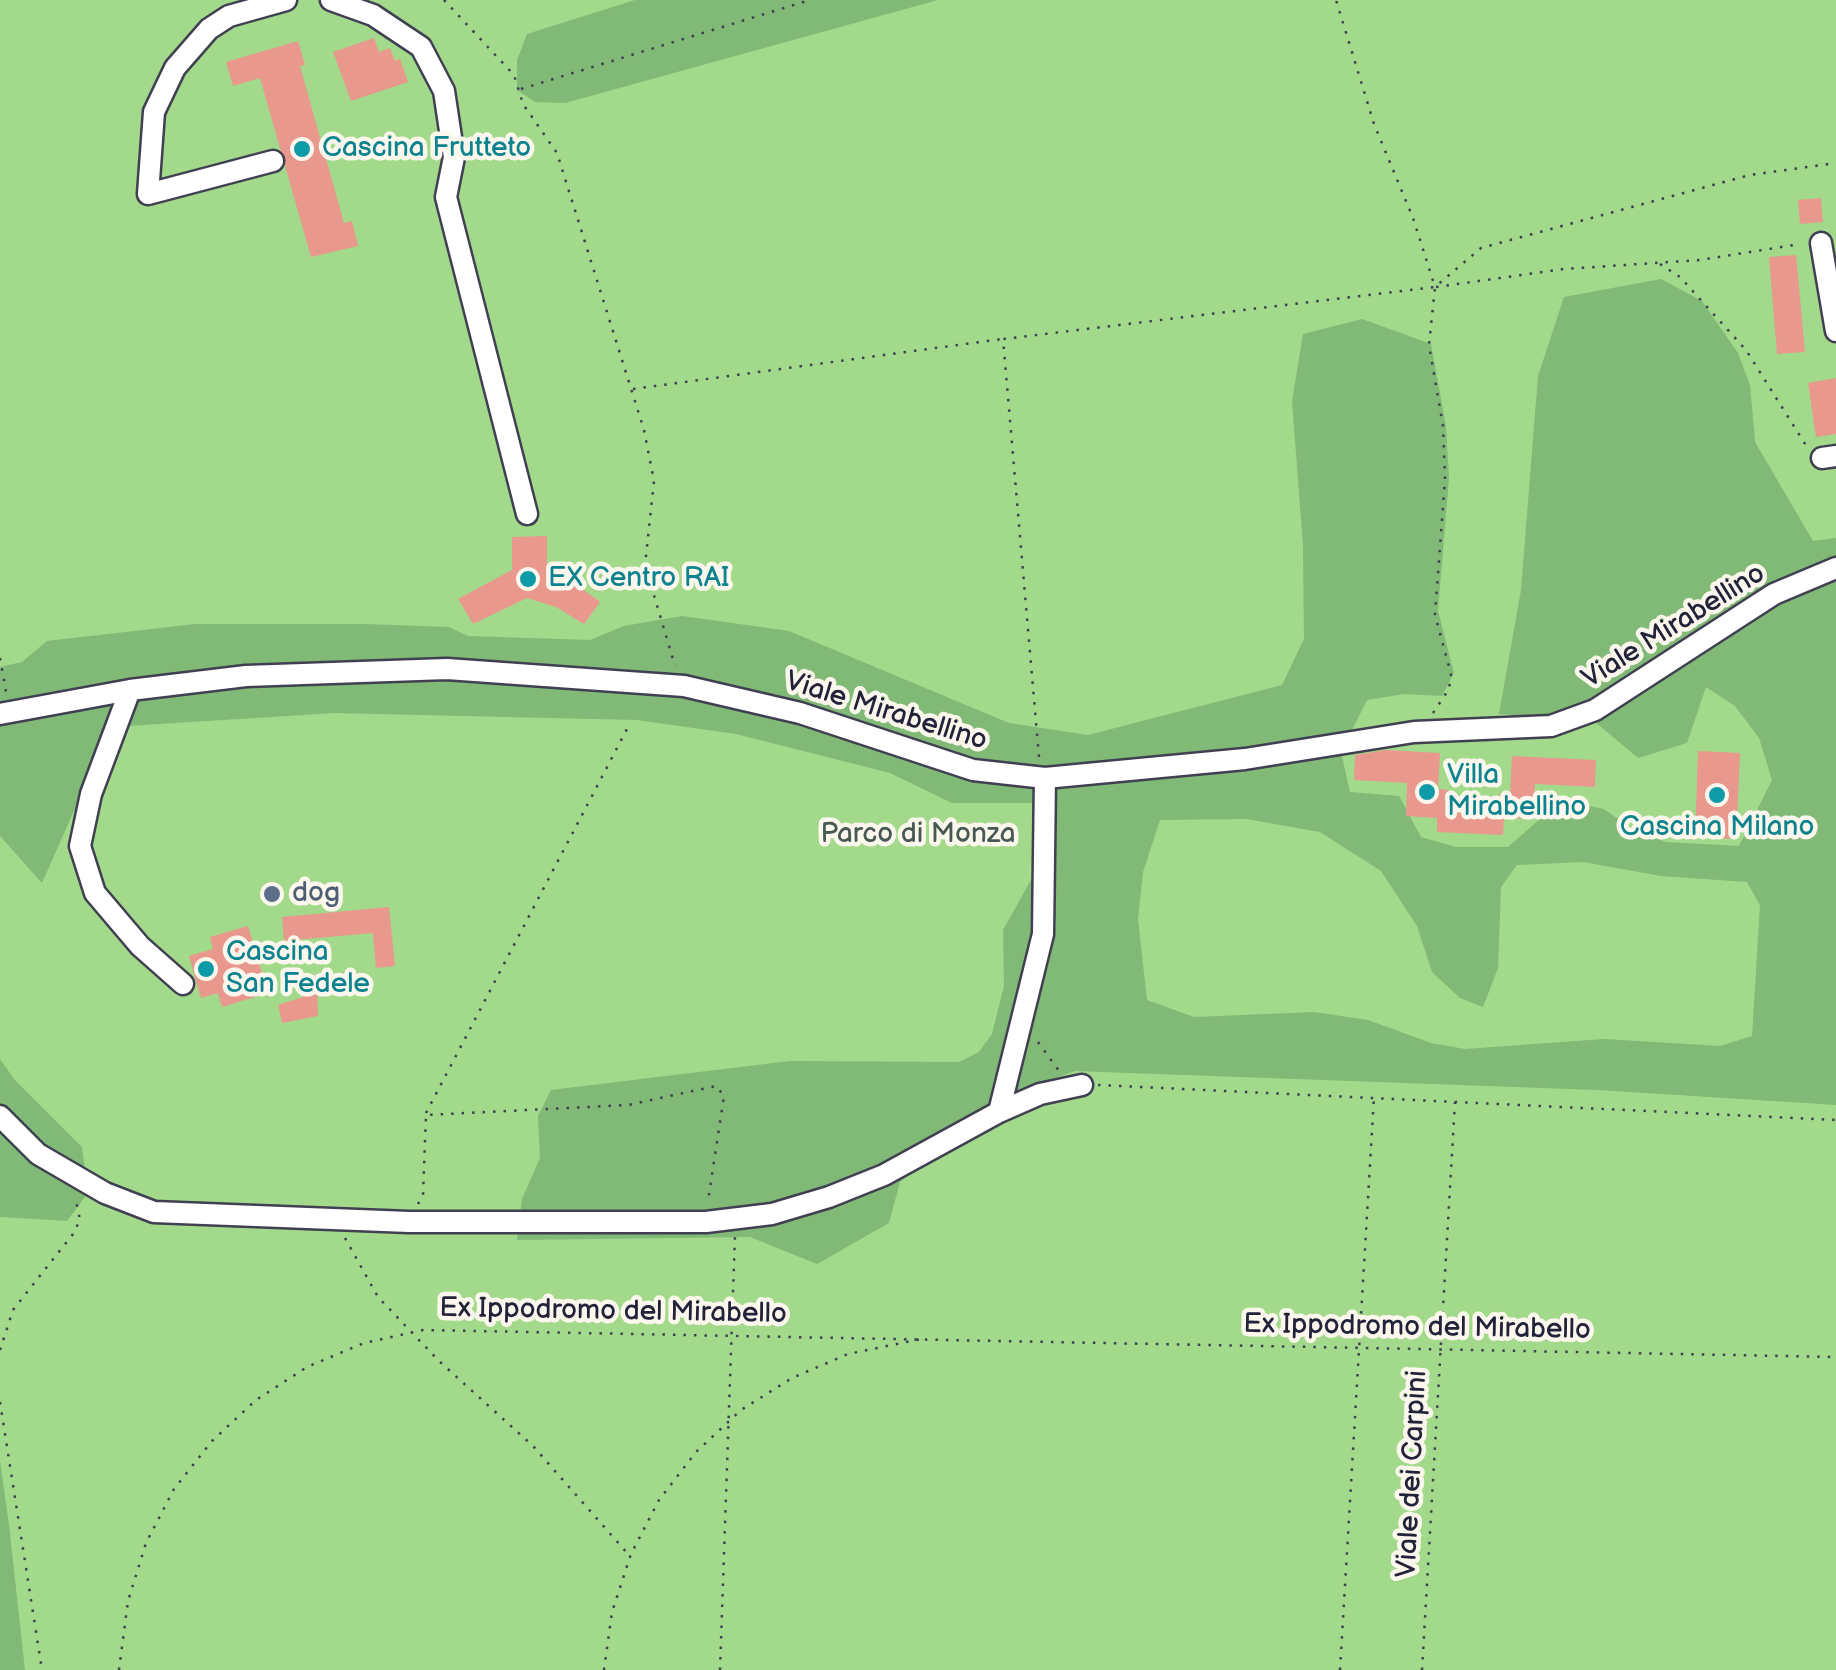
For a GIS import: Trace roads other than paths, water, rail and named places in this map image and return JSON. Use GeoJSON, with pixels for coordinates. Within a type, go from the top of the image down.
{"type":"FeatureCollection","features":[{"type":"Feature","properties":{"kind":"lane"},"geometry":{"type":"LineString","coordinates":[[273,161],[148,194],[154,112],[162,91],[191,46],[229,16],[286,0]]}},
{"type":"Feature","properties":{"kind":"lane"},"geometry":{"type":"LineString","coordinates":[[332,0],[373,14],[421,47],[444,91],[454,157],[446,198],[527,514]]}},
{"type":"Feature","properties":{"kind":"lane"},"geometry":{"type":"LineString","coordinates":[[1821,243],[1836,331]]}},
{"type":"Feature","properties":{"kind":"lane","name":"Viale Mirabellino"},"geometry":{"type":"LineString","coordinates":[[5,714],[130,690],[246,676],[447,669],[684,686],[800,713],[972,770],[1043,778],[1245,758],[1414,732],[1515,730],[1570,720],[1632,688],[1774,594],[1836,568]]}},
{"type":"Feature","properties":{"kind":"lane"},"geometry":{"type":"LineString","coordinates":[[130,690],[91,794],[80,846],[95,893],[140,946],[184,984]]}},
{"type":"Feature","properties":{"kind":"lane"},"geometry":{"type":"LineString","coordinates":[[999,1112],[1043,934],[1043,778]]}},
{"type":"Feature","properties":{"kind":"lane"},"geometry":{"type":"LineString","coordinates":[[0,1116],[38,1154],[105,1193],[154,1212],[409,1222],[706,1222],[772,1214],[830,1197],[884,1175],[999,1112],[1040,1094],[1082,1085]]}},
{"type":"Feature","properties":{"kind":"place","name":"Cascina Frutteto"},"geometry":{"type":"Point","coordinates":[302,149]}},
{"type":"Feature","properties":{"kind":"place","name":"EX Centro RAI"},"geometry":{"type":"Point","coordinates":[528,579]}},
{"type":"Feature","properties":{"kind":"place","name":"Villa Mirabellino"},"geometry":{"type":"Point","coordinates":[1427,792]}},
{"type":"Feature","properties":{"kind":"place","name":"Cascina Milano"},"geometry":{"type":"Point","coordinates":[1717,795]}},
{"type":"Feature","properties":{"kind":"place","name":"dog"},"geometry":{"type":"Point","coordinates":[272,894]}},
{"type":"Feature","properties":{"kind":"place","name":"Cascina San Fedele"},"geometry":{"type":"Point","coordinates":[206,969]}},
{"type":"Feature","properties":{"kind":"park label","name":"Parco di Monza"},"geometry":{"type":"Point","coordinates":[918,835]}}]}
